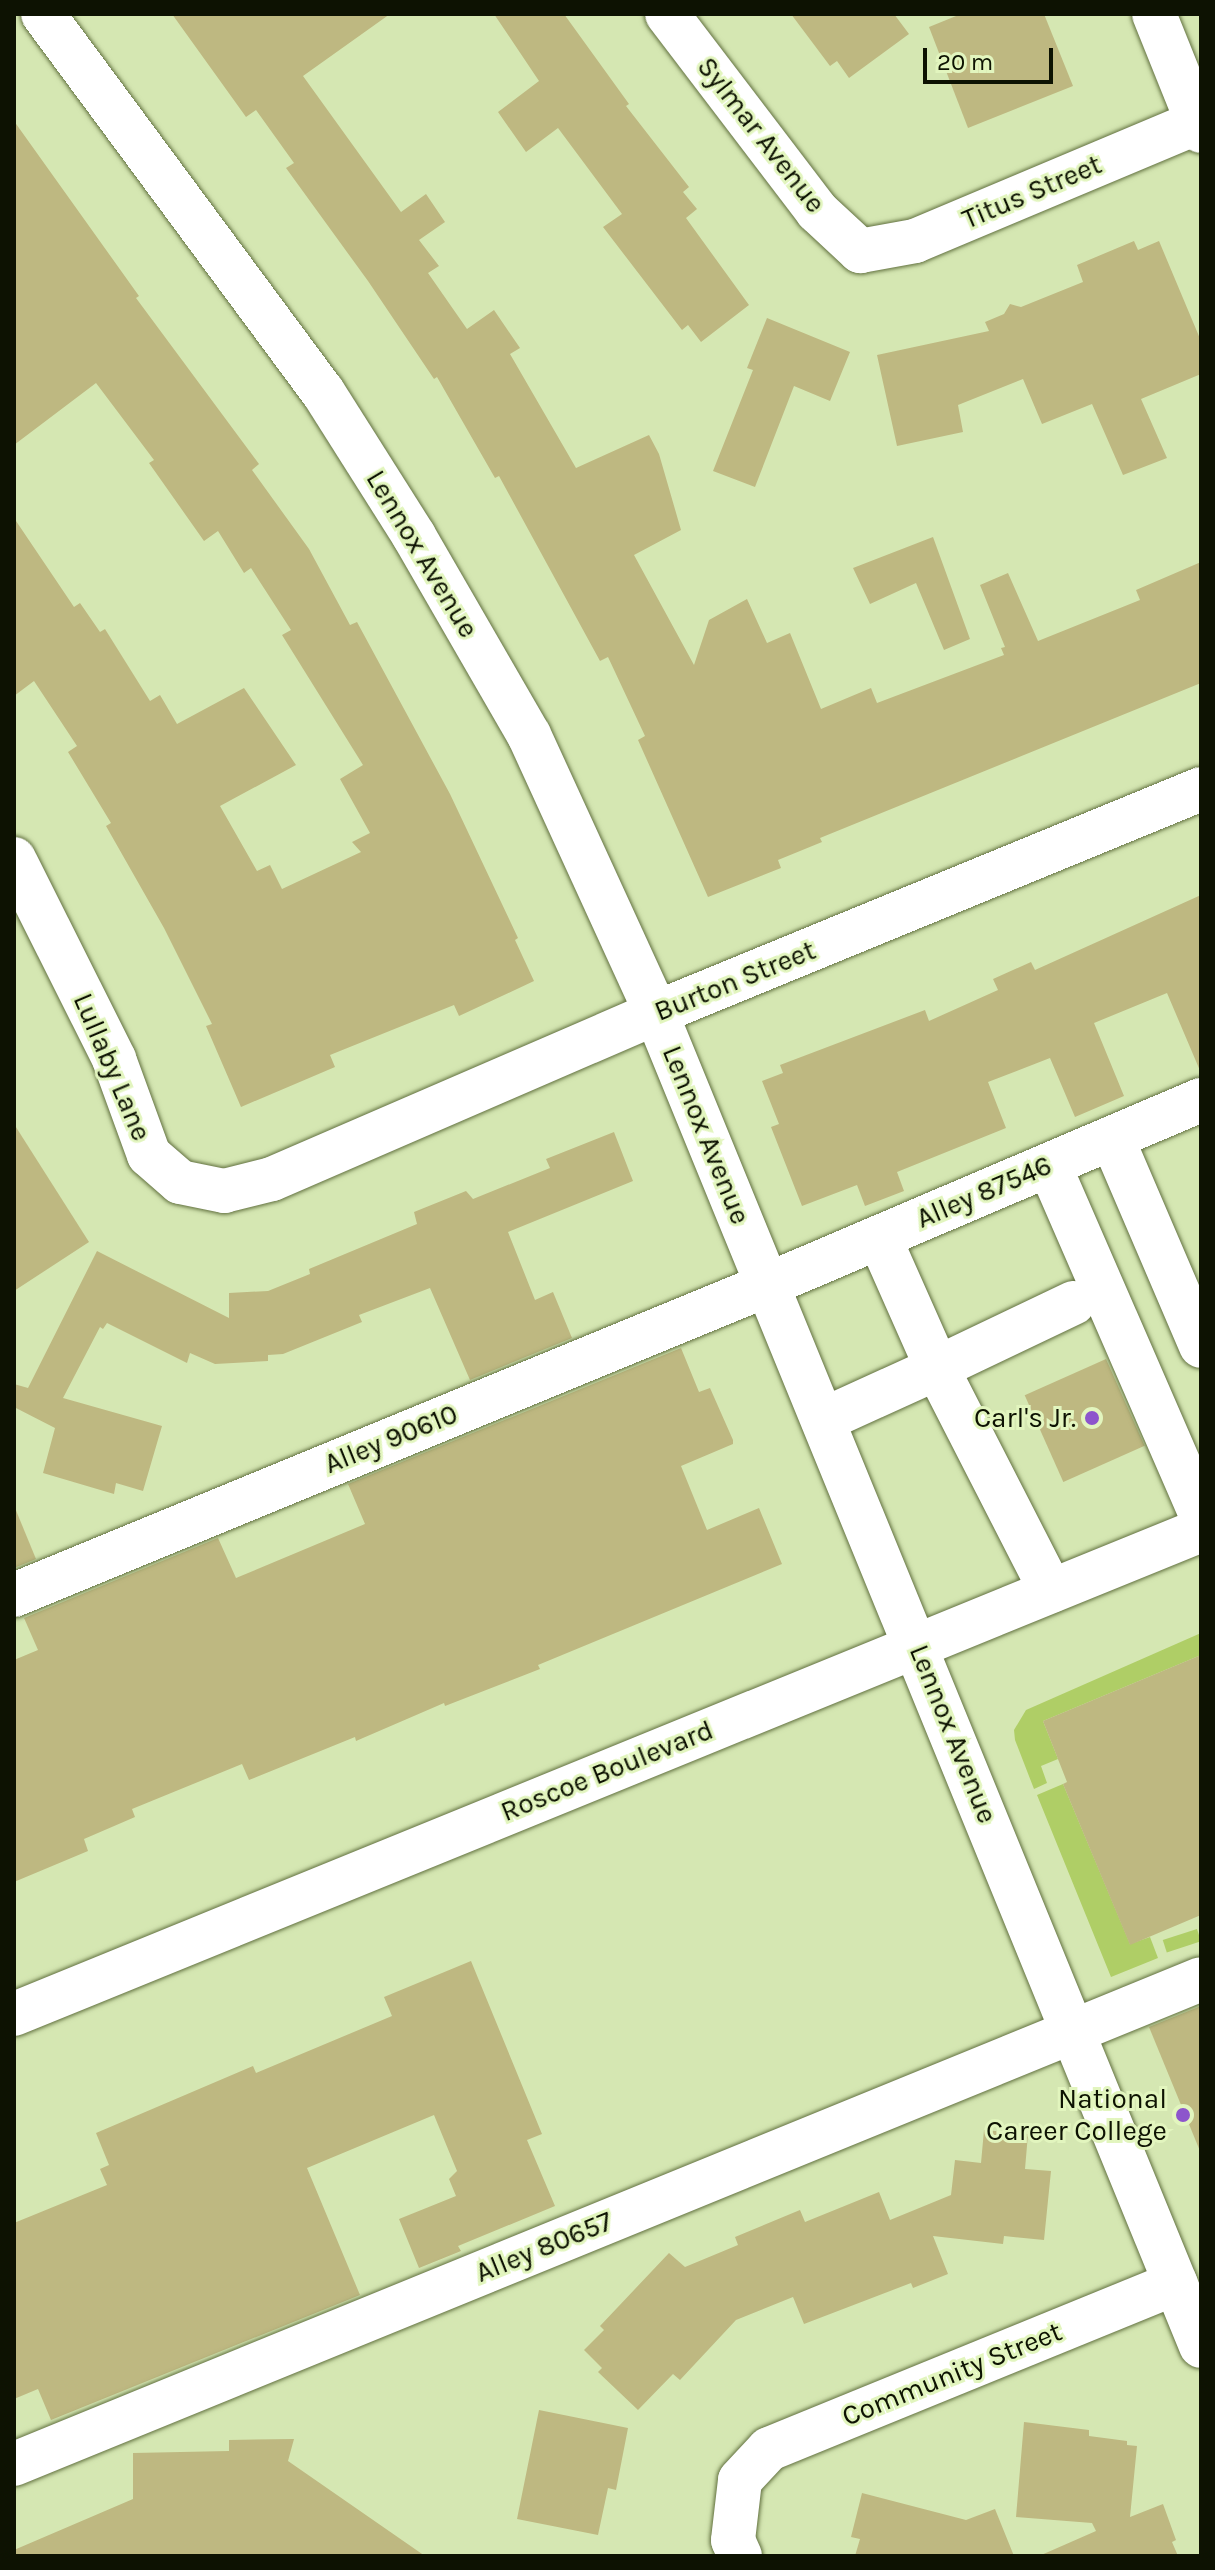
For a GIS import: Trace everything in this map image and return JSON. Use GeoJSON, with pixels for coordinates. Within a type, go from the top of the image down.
{"type":"FeatureCollection","features":[{"type":"Feature","properties":{"kind":"street","name":"Lennox Avenue"},"geometry":{"type":"LineString","coordinates":[[43,14],[323,392],[414,536],[529,735],[656,1013],[1201,2346]]}},
{"type":"Feature","properties":{"kind":"street","name":"Sylmar Avenue"},"geometry":{"type":"LineString","coordinates":[[667,14],[817,211],[860,251]]}},
{"type":"Feature","properties":{"kind":"street"},"geometry":{"type":"LineString","coordinates":[[1154,14],[1200,125]]}},
{"type":"Feature","properties":{"kind":"street","name":"Titus Street"},"geometry":{"type":"LineString","coordinates":[[860,251],[915,241],[1200,125]]}},
{"type":"Feature","properties":{"kind":"street","name":"Burton Street"},"geometry":{"type":"LineString","coordinates":[[272,1179],[656,1013],[1201,789]]}},
{"type":"Feature","properties":{"kind":"street","name":"Lullaby Lane"},"geometry":{"type":"LineString","coordinates":[[14,859],[114,1059],[149,1155],[180,1182],[224,1191],[272,1179]]}},
{"type":"Feature","properties":{"kind":"street","name":"Alley 87546"},"geometry":{"type":"LineString","coordinates":[[767,1285],[1201,1100]]}},
{"type":"Feature","properties":{"kind":"street"},"geometry":{"type":"LineString","coordinates":[[1112,1138],[1201,1346]]}},
{"type":"Feature","properties":{"kind":"street"},"geometry":{"type":"LineString","coordinates":[[1049,1165],[1201,1514]]}},
{"type":"Feature","properties":{"kind":"street"},"geometry":{"type":"LineString","coordinates":[[879,1237],[937,1368],[1051,1591]]}},
{"type":"Feature","properties":{"kind":"street","name":"Alley 90610"},"geometry":{"type":"LineString","coordinates":[[14,1595],[767,1285]]}},
{"type":"Feature","properties":{"kind":"street"},"geometry":{"type":"LineString","coordinates":[[823,1420],[1073,1303]]}},
{"type":"Feature","properties":{"kind":"street","name":"Roscoe Boulevard"},"geometry":{"type":"LineString","coordinates":[[14,2014],[1201,1530]]}},
{"type":"Feature","properties":{"kind":"street","name":"Alley 80657"},"geometry":{"type":"LineString","coordinates":[[14,2464],[1201,1979]]}},
{"type":"Feature","properties":{"kind":"street","name":"Community Street"},"geometry":{"type":"LineString","coordinates":[[740,2556],[733,2540],[740,2480],[769,2449],[1175,2283]]}},
{"type":"Feature","properties":{"kind":"green space"},"geometry":{"type":"Polygon","coordinates":[[[1201,1633],[1201,1655],[1043,1721],[1058,1759],[1041,1766],[1047,1783],[1034,1789],[1015,1740],[1014,1730],[1026,1710],[1201,1633]]]}},
{"type":"Feature","properties":{"kind":"green space"},"geometry":{"type":"Polygon","coordinates":[[[1063,1784],[1130,1944],[1150,1937],[1158,1958],[1111,1977],[1037,1795],[1063,1784]]]}},
{"type":"Feature","properties":{"kind":"green space"},"geometry":{"type":"Polygon","coordinates":[[[1197,1929],[1201,1941],[1167,1952],[1163,1940],[1197,1929]]]}},
{"type":"Feature","properties":{"kind":"building"},"geometry":{"type":"Polygon","coordinates":[[[172,14],[390,14],[303,76],[401,212],[426,194],[445,222],[419,240],[439,266],[428,273],[467,329],[494,310],[520,348],[510,354],[576,468],[649,435],[659,454],[681,530],[634,555],[694,665],[709,620],[747,599],[767,643],[790,633],[821,709],[871,688],[877,703],[1004,655],[1001,648],[1005,647],[980,585],[1008,573],[1038,641],[1140,600],[1136,590],[1201,562],[1201,683],[820,838],[822,842],[778,860],[781,868],[708,897],[638,740],[645,736],[608,657],[600,661],[499,476],[495,478],[437,377],[434,379],[286,168],[294,163],[256,110],[246,117],[172,14]]]}},
{"type":"Feature","properties":{"kind":"building"},"geometry":{"type":"Polygon","coordinates":[[[494,14],[564,14],[629,104],[626,106],[689,187],[683,192],[697,209],[686,218],[749,305],[701,342],[688,325],[682,330],[603,227],[622,214],[558,128],[526,152],[498,112],[539,81],[494,14]]]}},
{"type":"Feature","properties":{"kind":"building"},"geometry":{"type":"Polygon","coordinates":[[[791,14],[894,14],[909,34],[849,78],[837,61],[830,66],[791,14]]]}},
{"type":"Feature","properties":{"kind":"building"},"geometry":{"type":"Polygon","coordinates":[[[961,14],[1044,14],[1073,86],[968,128],[929,27],[961,14]]]}},
{"type":"Feature","properties":{"kind":"building"},"geometry":{"type":"Polygon","coordinates":[[[14,121],[139,296],[136,298],[259,464],[252,470],[309,549],[350,625],[357,622],[450,794],[518,938],[515,940],[534,981],[459,1016],[454,1005],[330,1055],[335,1067],[241,1107],[206,1026],[212,1024],[164,928],[106,826],[111,823],[68,752],[77,746],[34,681],[14,696],[14,518],[74,607],[80,603],[100,632],[105,629],[150,701],[160,695],[177,724],[244,688],[296,765],[220,806],[257,871],[270,865],[282,889],[361,852],[352,842],[370,833],[340,779],[363,765],[282,635],[291,630],[251,568],[244,573],[218,531],[204,541],[149,463],[154,460],[96,383],[14,445],[14,121]]]}},
{"type":"Feature","properties":{"kind":"building"},"geometry":{"type":"Polygon","coordinates":[[[1134,241],[1138,250],[1159,241],[1201,341],[1201,374],[1141,399],[1167,458],[1123,475],[1092,404],[1042,424],[1023,379],[958,405],[963,432],[897,446],[877,355],[989,331],[985,322],[1004,314],[1010,304],[1021,307],[1083,282],[1077,265],[1134,241]]]}},
{"type":"Feature","properties":{"kind":"building"},"geometry":{"type":"Polygon","coordinates":[[[767,318],[850,352],[830,401],[794,386],[755,487],[713,471],[753,370],[747,368],[767,318]]]}},
{"type":"Feature","properties":{"kind":"building"},"geometry":{"type":"Polygon","coordinates":[[[933,537],[970,639],[944,650],[916,583],[870,604],[853,568],[933,537]]]}},
{"type":"Feature","properties":{"kind":"building"},"geometry":{"type":"Polygon","coordinates":[[[1201,895],[1201,1073],[1167,993],[1094,1023],[1124,1096],[1075,1117],[1050,1058],[988,1082],[1006,1128],[897,1172],[904,1191],[865,1206],[857,1185],[802,1206],[771,1127],[779,1124],[762,1081],[783,1073],[780,1065],[925,1010],[929,1021],[998,990],[993,979],[1031,962],[1035,970],[1201,895]]]}},
{"type":"Feature","properties":{"kind":"building"},"geometry":{"type":"Polygon","coordinates":[[[14,1124],[89,1242],[14,1291],[14,1124]]]}},
{"type":"Feature","properties":{"kind":"building"},"geometry":{"type":"Polygon","coordinates":[[[614,1132],[633,1181],[508,1232],[535,1300],[553,1292],[572,1338],[470,1380],[430,1288],[359,1315],[362,1322],[283,1354],[268,1355],[268,1361],[215,1364],[190,1353],[187,1363],[107,1323],[103,1329],[100,1327],[63,1398],[162,1426],[143,1491],[116,1483],[114,1494],[43,1473],[55,1428],[14,1407],[14,1384],[28,1388],[97,1251],[229,1318],[229,1293],[268,1291],[310,1274],[309,1269],[417,1224],[414,1212],[466,1191],[473,1199],[550,1168],[546,1159],[614,1132]]]}},
{"type":"Feature","properties":{"kind":"building"},"geometry":{"type":"Polygon","coordinates":[[[681,1348],[699,1392],[710,1388],[733,1440],[733,1444],[681,1466],[707,1530],[759,1508],[782,1564],[538,1665],[540,1669],[445,1706],[444,1703],[356,1741],[355,1737],[249,1780],[242,1764],[132,1809],[135,1817],[84,1839],[88,1851],[14,1882],[14,1660],[38,1650],[24,1618],[218,1538],[236,1578],[365,1524],[348,1484],[681,1348]]]}},
{"type":"Feature","properties":{"kind":"building","name":"Carl's Jr."},"geometry":{"type":"Polygon","coordinates":[[[1106,1359],[1145,1446],[1063,1482],[1025,1395],[1106,1359]]]}},
{"type":"Feature","properties":{"kind":"building"},"geometry":{"type":"Polygon","coordinates":[[[14,1509],[36,1559],[14,1568],[14,1509]]]}},
{"type":"Feature","properties":{"kind":"building"},"geometry":{"type":"Polygon","coordinates":[[[1201,1655],[1201,1915],[1130,1945],[1063,1784],[1067,1782],[1043,1721],[1201,1655]]]}},
{"type":"Feature","properties":{"kind":"building"},"geometry":{"type":"Polygon","coordinates":[[[471,1961],[542,2134],[527,2140],[555,2206],[458,2246],[461,2251],[419,2268],[399,2219],[456,2196],[449,2179],[457,2171],[434,2115],[307,2168],[360,2295],[51,2420],[38,2389],[14,2399],[14,2223],[107,2185],[100,2169],[109,2165],[96,2133],[253,2066],[256,2073],[392,2016],[384,1997],[471,1961]]]}},
{"type":"Feature","properties":{"kind":"building"},"geometry":{"type":"Polygon","coordinates":[[[1201,2006],[1201,2151],[1200,2151],[1149,2027],[1201,2006]]]}},
{"type":"Feature","properties":{"kind":"building"},"geometry":{"type":"Polygon","coordinates":[[[984,2130],[1028,2134],[1025,2169],[1051,2171],[1044,2240],[1004,2236],[1003,2244],[933,2236],[948,2274],[913,2288],[911,2283],[804,2324],[793,2297],[736,2320],[680,2380],[673,2374],[638,2410],[598,2372],[602,2368],[584,2350],[604,2330],[600,2326],[669,2253],[685,2267],[738,2245],[735,2237],[800,2210],[805,2222],[879,2192],[890,2220],[951,2195],[955,2160],[981,2163],[984,2130]]]}},
{"type":"Feature","properties":{"kind":"building"},"geometry":{"type":"Polygon","coordinates":[[[539,2410],[628,2428],[616,2490],[608,2488],[598,2535],[517,2519],[539,2410]]]}},
{"type":"Feature","properties":{"kind":"building"},"geometry":{"type":"Polygon","coordinates":[[[1024,2422],[1089,2430],[1089,2436],[1127,2441],[1127,2445],[1137,2446],[1130,2517],[1163,2504],[1176,2540],[1172,2542],[1178,2556],[1039,2556],[1096,2531],[1092,2523],[1016,2517],[1024,2422]]]}},
{"type":"Feature","properties":{"kind":"building"},"geometry":{"type":"Polygon","coordinates":[[[294,2439],[288,2461],[425,2556],[14,2556],[14,2550],[133,2499],[133,2453],[229,2451],[229,2440],[294,2439]]]}},
{"type":"Feature","properties":{"kind":"building"},"geometry":{"type":"Polygon","coordinates":[[[862,2493],[966,2520],[995,2509],[1014,2556],[855,2556],[860,2539],[851,2537],[862,2493]]]}},
{"type":"Feature","properties":{"kind":"place","name":"Carl's Jr."},"geometry":{"type":"Point","coordinates":[1092,1418]}},
{"type":"Feature","properties":{"kind":"place","name":"National Career College"},"geometry":{"type":"Point","coordinates":[1183,2115]}}]}
